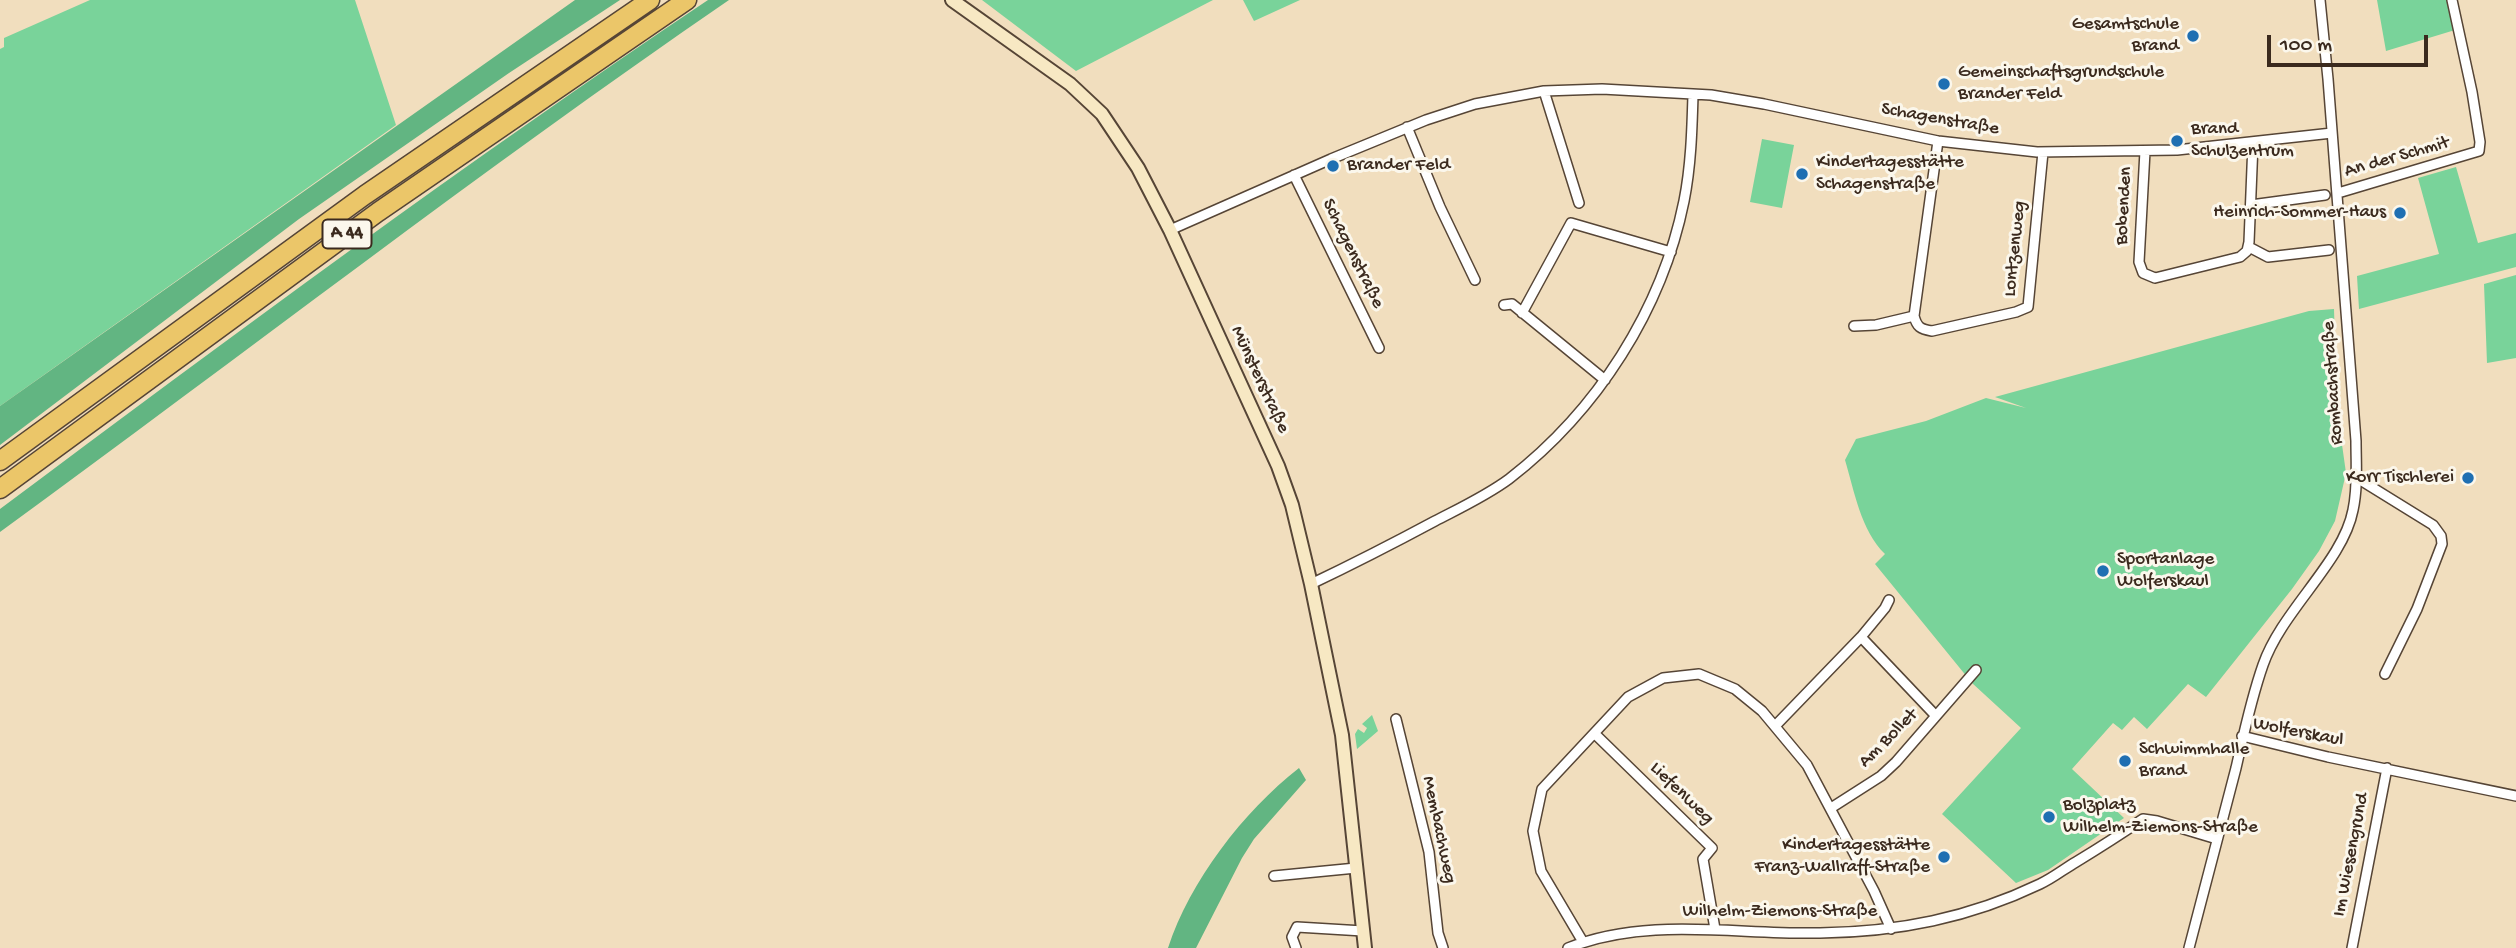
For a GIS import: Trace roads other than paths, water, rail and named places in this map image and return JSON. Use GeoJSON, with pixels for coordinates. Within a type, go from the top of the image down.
{"type":"FeatureCollection","features":[{"type":"Feature","properties":{"kind":"highway","name":"A 44"},"geometry":{"type":"LineString","coordinates":[[1,461],[365,195],[650,0]]}},
{"type":"Feature","properties":{"kind":"highway","name":"A 44"},"geometry":{"type":"LineString","coordinates":[[0,489],[377,212],[687,0]]}},
{"type":"Feature","properties":{"kind":"street","name":"Münsterstraße"},"geometry":{"type":"LineString","coordinates":[[952,0],[1070,84],[1102,114],[1138,168],[1170,230],[1278,466],[1292,505],[1311,584],[1342,734],[1365,948]]}},
{"type":"Feature","properties":{"kind":"street","name":"Rombachstraße"},"geometry":{"type":"LineString","coordinates":[[2242,736],[2264,663],[2276,638],[2342,539],[2353,511],[2357,478],[2338,193],[2320,0]]}},
{"type":"Feature","properties":{"kind":"street","name":"An der Schmit"},"geometry":{"type":"LineString","coordinates":[[2338,193],[2479,151],[2472,92],[2452,0]]}},
{"type":"Feature","properties":{"kind":"street","name":"Schagenstraße"},"geometry":{"type":"LineString","coordinates":[[1170,230],[1407,127],[1475,104],[1544,91],[1602,89],[1711,95],[1938,141],[1984,148],[2043,152],[2145,151],[2253,143],[2332,132]]}},
{"type":"Feature","properties":{"kind":"street"},"geometry":{"type":"LineString","coordinates":[[1544,91],[1578,203]]}},
{"type":"Feature","properties":{"kind":"street"},"geometry":{"type":"LineString","coordinates":[[1311,584],[1477,499],[1502,483],[1552,441],[1605,380],[1642,321],[1671,252],[1687,184],[1693,94]]}},
{"type":"Feature","properties":{"kind":"street"},"geometry":{"type":"LineString","coordinates":[[1407,127],[1440,207],[1475,280]]}},
{"type":"Feature","properties":{"kind":"street"},"geometry":{"type":"LineString","coordinates":[[1854,326],[1876,325],[1914,316],[1938,141]]}},
{"type":"Feature","properties":{"kind":"street"},"geometry":{"type":"LineString","coordinates":[[2253,143],[2249,247],[2268,257],[2329,250]]}},
{"type":"Feature","properties":{"kind":"street","name":"Bobenden"},"geometry":{"type":"LineString","coordinates":[[2145,151],[2139,262],[2143,273],[2149,277],[2161,277],[2240,257],[2249,247]]}},
{"type":"Feature","properties":{"kind":"street","name":"Lontzenweg"},"geometry":{"type":"LineString","coordinates":[[1914,316],[1921,330],[1931,331],[2016,313],[2028,307],[2043,152]]}},
{"type":"Feature","properties":{"kind":"street","name":"Schagenstraße"},"geometry":{"type":"LineString","coordinates":[[1294,175],[1378,348]]}},
{"type":"Feature","properties":{"kind":"street"},"geometry":{"type":"LineString","coordinates":[[2251,205],[2325,195]]}},
{"type":"Feature","properties":{"kind":"street"},"geometry":{"type":"LineString","coordinates":[[1522,313],[1572,223],[1671,252]]}},
{"type":"Feature","properties":{"kind":"street"},"geometry":{"type":"LineString","coordinates":[[1504,305],[1512,304],[1605,380]]}},
{"type":"Feature","properties":{"kind":"street"},"geometry":{"type":"LineString","coordinates":[[2357,478],[2433,525],[2441,536],[2442,544],[2417,609],[2385,674]]}},
{"type":"Feature","properties":{"kind":"street"},"geometry":{"type":"LineString","coordinates":[[1776,725],[1861,637],[1889,600]]}},
{"type":"Feature","properties":{"kind":"street","name":"Am Bollet"},"geometry":{"type":"LineString","coordinates":[[1861,637],[1936,716]]}},
{"type":"Feature","properties":{"kind":"street","name":"Am Bollet"},"geometry":{"type":"LineString","coordinates":[[1831,807],[1881,775],[1902,756],[1976,670]]}},
{"type":"Feature","properties":{"kind":"street"},"geometry":{"type":"LineString","coordinates":[[1583,942],[1541,871],[1533,831],[1542,789],[1628,697],[1663,678],[1699,674],[1735,689],[1776,725],[1807,765],[1831,807],[1891,929]]}},
{"type":"Feature","properties":{"kind":"street","name":"Membachweg"},"geometry":{"type":"LineString","coordinates":[[1396,719],[1429,852],[1438,933],[1443,948]]}},
{"type":"Feature","properties":{"kind":"street","name":"Liefenweg"},"geometry":{"type":"LineString","coordinates":[[1595,734],[1712,848],[1703,859],[1716,929]]}},
{"type":"Feature","properties":{"kind":"street","name":"Wolferskaul"},"geometry":{"type":"LineString","coordinates":[[2189,948],[2242,736],[2328,757],[2516,796]]}},
{"type":"Feature","properties":{"kind":"street","name":"Im Wiesengrund"},"geometry":{"type":"LineString","coordinates":[[2352,948],[2387,768]]}},
{"type":"Feature","properties":{"kind":"street","name":"Wilhelm-Ziemons-Straße"},"geometry":{"type":"LineString","coordinates":[[1568,948],[1583,942],[1651,930],[1716,929],[1819,933],[1891,929],[1947,919],[2041,884],[2143,819],[2217,839]]}},
{"type":"Feature","properties":{"kind":"street"},"geometry":{"type":"LineString","coordinates":[[1274,876],[1356,868]]}},
{"type":"Feature","properties":{"kind":"street"},"geometry":{"type":"LineString","coordinates":[[1296,948],[1292,937],[1297,927],[1363,931]]}},
{"type":"Feature","properties":{"kind":"place","name":"Gesamtschule Brand"},"geometry":{"type":"Point","coordinates":[2193,36]}},
{"type":"Feature","properties":{"kind":"place","name":"Gemeinschaftsgrundschule Brander Feld"},"geometry":{"type":"Point","coordinates":[1944,84]}},
{"type":"Feature","properties":{"kind":"place","name":"Brand Schulzentrum"},"geometry":{"type":"Point","coordinates":[2177,141]}},
{"type":"Feature","properties":{"kind":"place","name":"Brander Feld"},"geometry":{"type":"Point","coordinates":[1333,166]}},
{"type":"Feature","properties":{"kind":"place","name":"Kindertagesstätte Schagenstraße"},"geometry":{"type":"Point","coordinates":[1802,174]}},
{"type":"Feature","properties":{"kind":"place","name":"Heinrich-Sommer-Haus"},"geometry":{"type":"Point","coordinates":[2400,213]}},
{"type":"Feature","properties":{"kind":"place","name":"Korr Tischlerei"},"geometry":{"type":"Point","coordinates":[2468,478]}},
{"type":"Feature","properties":{"kind":"place","name":"Sportanlage Wolferskaul"},"geometry":{"type":"Point","coordinates":[2103,571]}},
{"type":"Feature","properties":{"kind":"place","name":"Schwimmhalle Brand"},"geometry":{"type":"Point","coordinates":[2125,761]}},
{"type":"Feature","properties":{"kind":"place","name":"Bolzplatz Wilhelm-Ziemons-Straße"},"geometry":{"type":"Point","coordinates":[2049,817]}},
{"type":"Feature","properties":{"kind":"place","name":"Kindertagesstätte Franz-Wallraff-Straße"},"geometry":{"type":"Point","coordinates":[1944,857]}}]}
